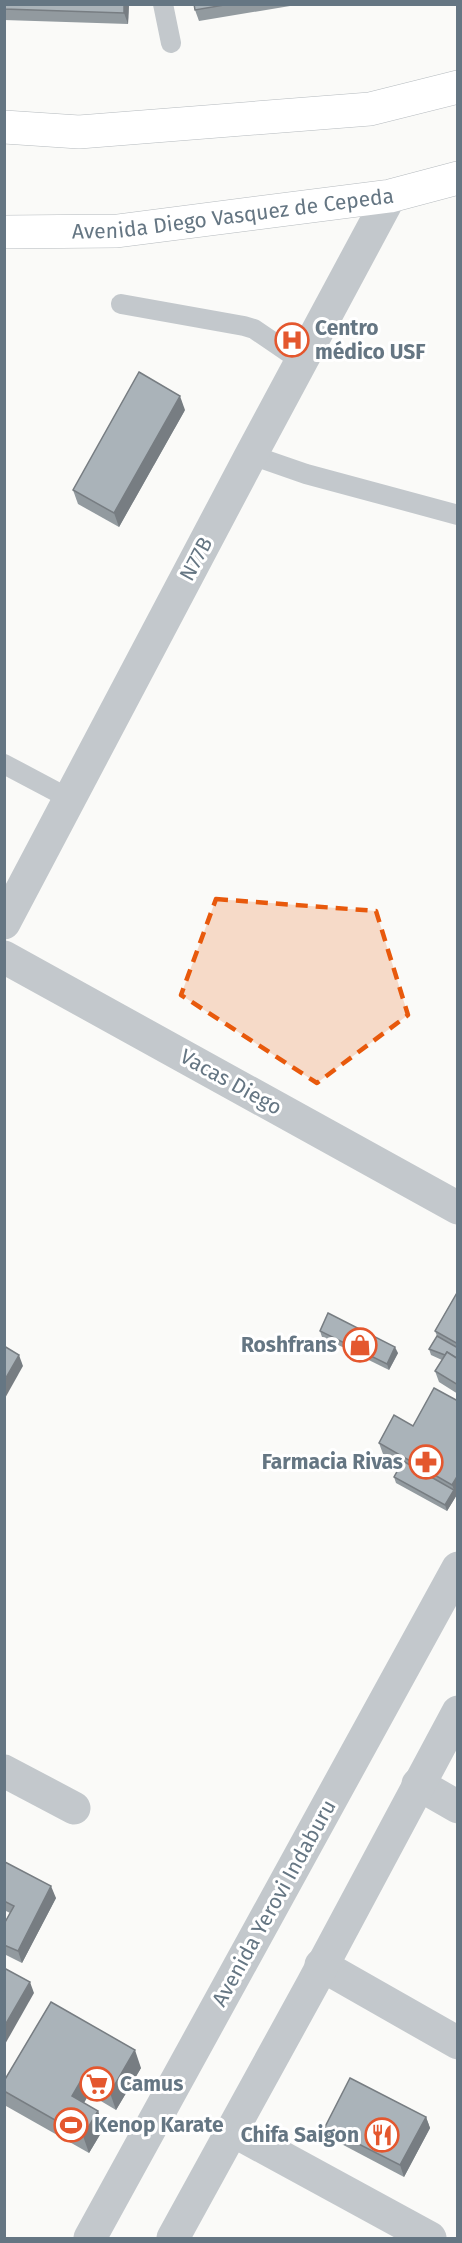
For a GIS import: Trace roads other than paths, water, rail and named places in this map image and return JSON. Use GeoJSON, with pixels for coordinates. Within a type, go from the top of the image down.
{"type":"FeatureCollection","features":[{"type":"Feature","properties":{"kind":"main road"},"geometry":{"type":"LineString","coordinates":[[4,127],[79,132],[370,109],[458,87]]}},
{"type":"Feature","properties":{"kind":"main road","name":"Avenida Diego Vasquez de Cepeda"},"geometry":{"type":"LineString","coordinates":[[4,232],[117,231],[390,196],[458,178]]}},
{"type":"Feature","properties":{"kind":"street","name":"N77B"},"geometry":{"type":"LineString","coordinates":[[4,923],[390,196]]}},
{"type":"Feature","properties":{"kind":"street","name":"Vacas Diego"},"geometry":{"type":"LineString","coordinates":[[4,957],[458,1208]]}},
{"type":"Feature","properties":{"kind":"street","name":"Avenida Yerovi Indaburu"},"geometry":{"type":"LineString","coordinates":[[90,2238],[456,1576]]}},
{"type":"Feature","properties":{"kind":"street"},"geometry":{"type":"LineString","coordinates":[[172,2238],[312,1985],[458,1712]]}},
{"type":"Feature","properties":{"kind":"street"},"geometry":{"type":"LineString","coordinates":[[6,1775],[74,1808]]}},
{"type":"Feature","properties":{"kind":"street"},"geometry":{"type":"LineString","coordinates":[[418,1784],[458,1807]]}},
{"type":"Feature","properties":{"kind":"street"},"geometry":{"type":"LineString","coordinates":[[321,1965],[458,2043]]}},
{"type":"Feature","properties":{"kind":"street"},"geometry":{"type":"LineString","coordinates":[[232,2130],[430,2238]]}},
{"type":"Feature","properties":{"kind":"lane"},"geometry":{"type":"LineString","coordinates":[[163,4],[171,43]]}},
{"type":"Feature","properties":{"kind":"lane"},"geometry":{"type":"LineString","coordinates":[[121,304],[254,329],[302,361]]}},
{"type":"Feature","properties":{"kind":"lane"},"geometry":{"type":"LineString","coordinates":[[251,455],[306,474],[458,515]]}},
{"type":"Feature","properties":{"kind":"lane"},"geometry":{"type":"LineString","coordinates":[[4,764],[70,799]]}},
{"type":"Feature","properties":{"kind":"place","name":"Centro médico USF"},"geometry":{"type":"Point","coordinates":[292,340]}},
{"type":"Feature","properties":{"kind":"place","name":"Roshfrans"},"geometry":{"type":"Point","coordinates":[360,1345]}},
{"type":"Feature","properties":{"kind":"place","name":"Farmacia Rivas"},"geometry":{"type":"Point","coordinates":[426,1462]}},
{"type":"Feature","properties":{"kind":"place","name":"Camus"},"geometry":{"type":"Point","coordinates":[97,2084]}},
{"type":"Feature","properties":{"kind":"place","name":"Kenop Karate"},"geometry":{"type":"Point","coordinates":[71,2125]}},
{"type":"Feature","properties":{"kind":"place","name":"Chifa Saigon"},"geometry":{"type":"Point","coordinates":[382,2135]}}]}
